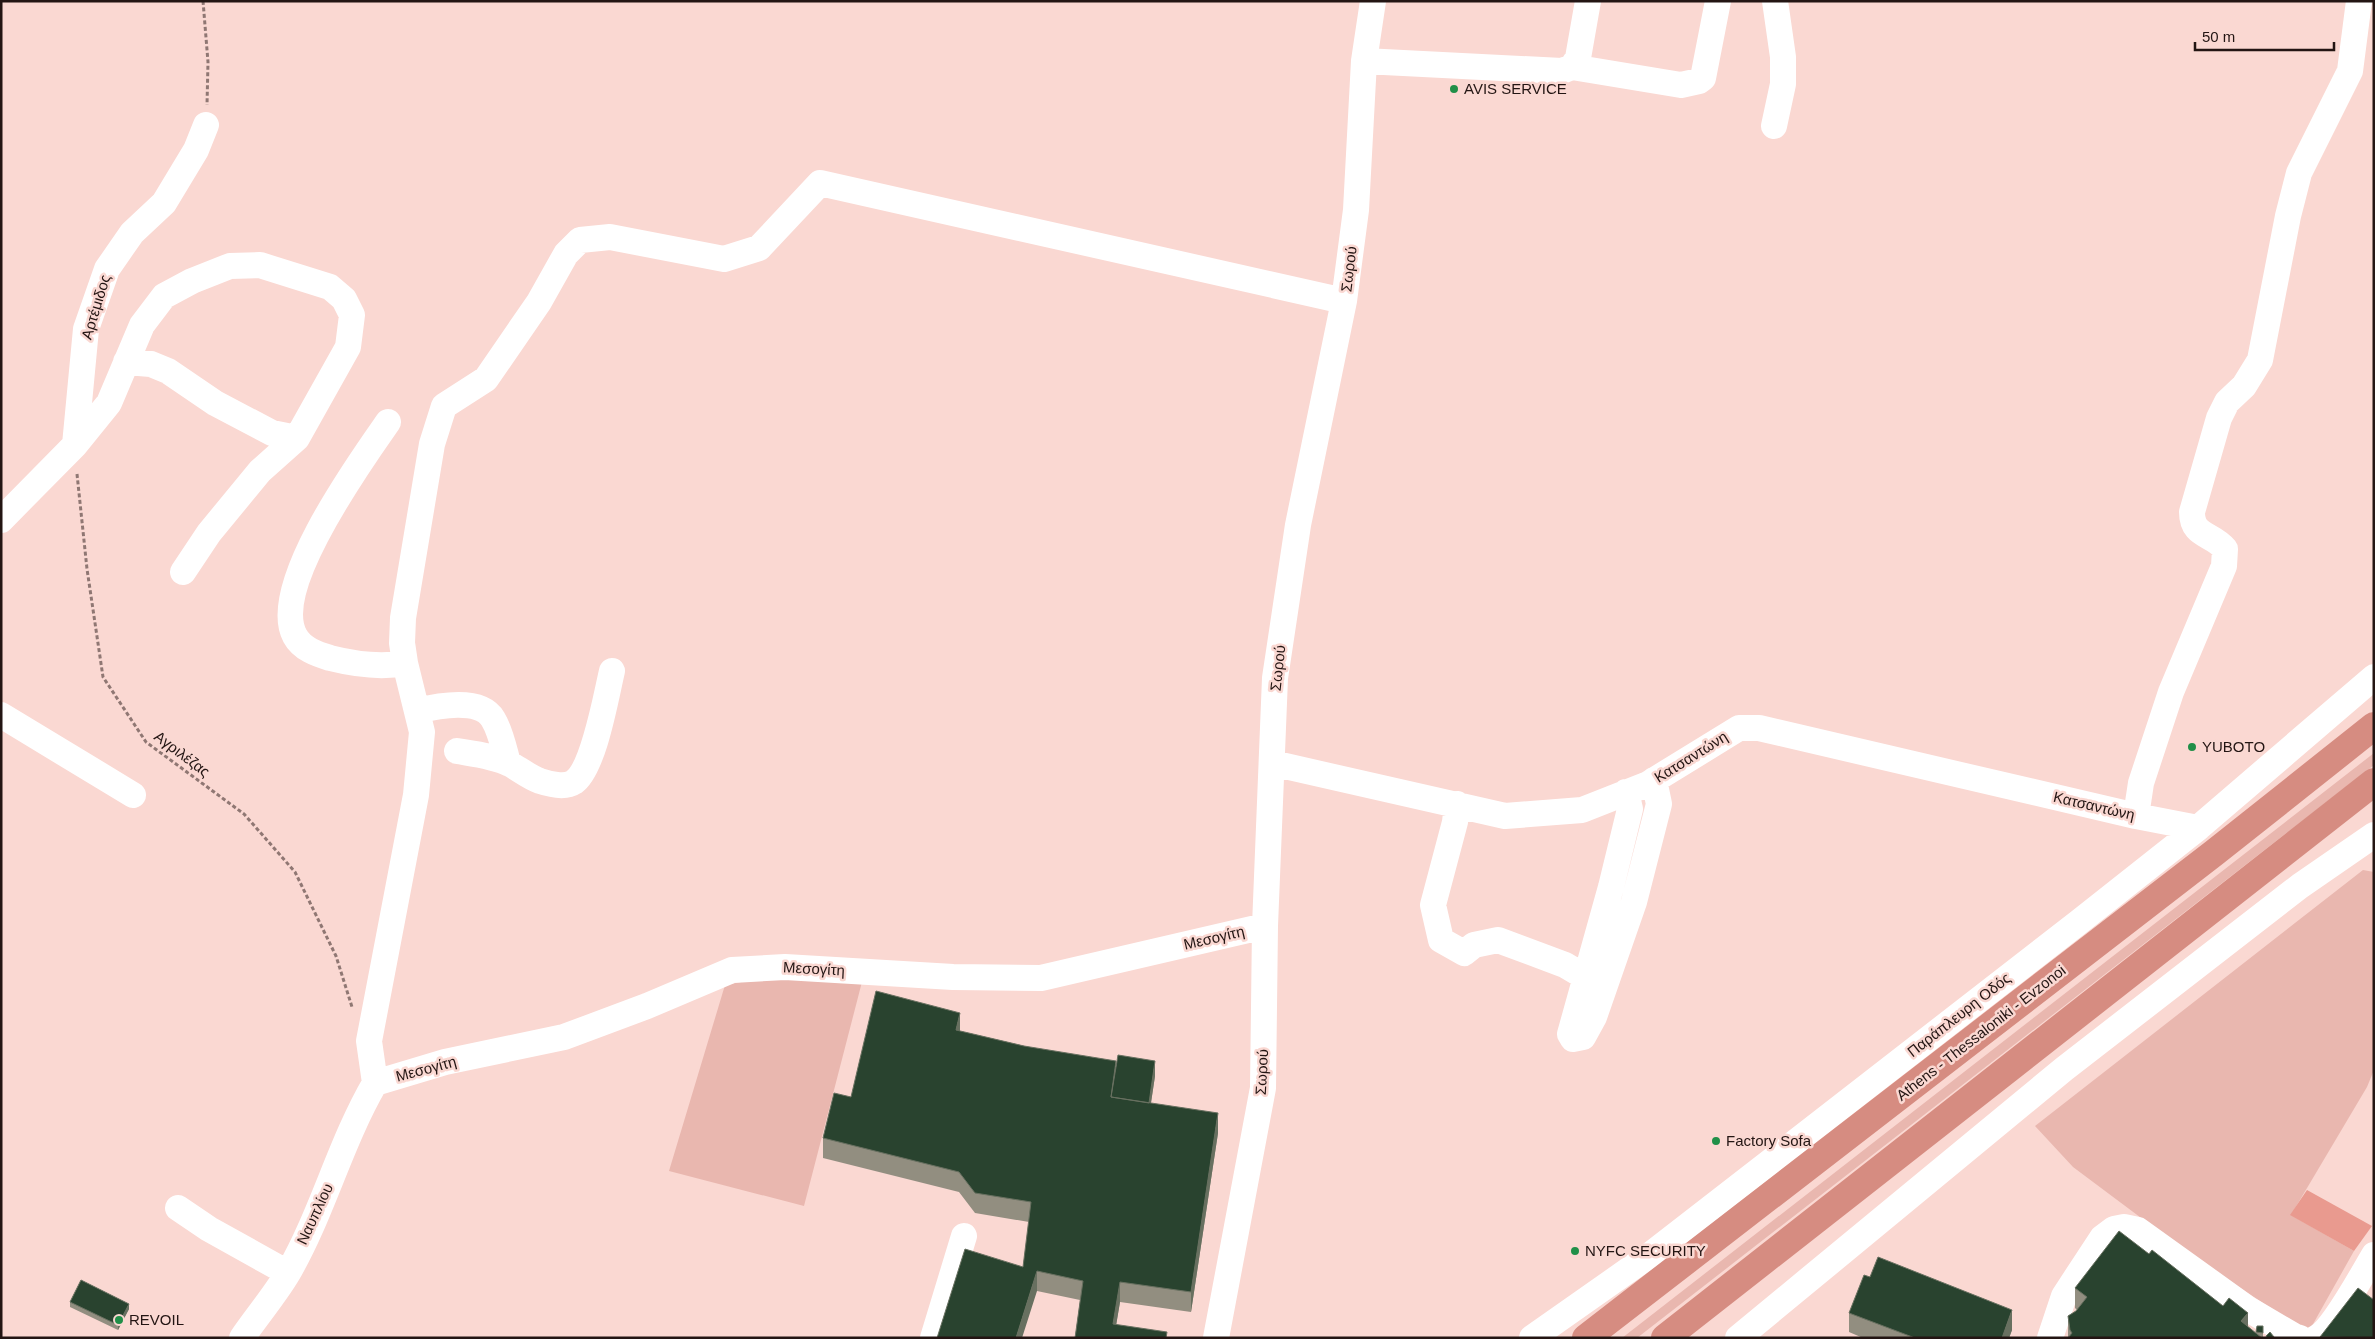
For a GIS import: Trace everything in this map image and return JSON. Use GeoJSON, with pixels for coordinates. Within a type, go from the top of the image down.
{"type":"FeatureCollection","features":[{"type":"Feature","properties":{"kind":"highway","name":"Athens - Thessaloniki - Evzonoi"},"geometry":{"type":"LineString","coordinates":[[1586,1338],[2214,853],[2374,726]]}},
{"type":"Feature","properties":{"kind":"highway"},"geometry":{"type":"LineString","coordinates":[[1665,1338],[2374,782]]}},
{"type":"Feature","properties":{"kind":"street","name":"Σωρού"},"geometry":{"type":"LineString","coordinates":[[1216,1338],[1263,1088],[1265,926],[1275,678],[1294,553],[1344,301],[1356,210],[1364,61],[1373,1]]}},
{"type":"Feature","properties":{"kind":"street"},"geometry":{"type":"LineString","coordinates":[[1572,67],[1578,58],[1588,1]]}},
{"type":"Feature","properties":{"kind":"street"},"geometry":{"type":"LineString","coordinates":[[1364,61],[1545,71],[1562,71],[1572,67],[1681,85],[1699,81],[1703,78],[1718,1]]}},
{"type":"Feature","properties":{"kind":"street"},"geometry":{"type":"LineString","coordinates":[[1774,126],[1783,75],[1780,29],[1775,1]]}},
{"type":"Feature","properties":{"kind":"street"},"geometry":{"type":"LineString","coordinates":[[2136,816],[2141,783],[2171,692],[2224,566],[2225,549],[2217,540],[2196,530],[2192,522],[2192,512],[2199,485],[2219,418],[2227,402],[2244,386],[2260,360],[2288,216],[2300,173],[2350,71],[2359,1]]}},
{"type":"Feature","properties":{"kind":"street","name":"Αρτέμιδος"},"geometry":{"type":"LineString","coordinates":[[75,444],[86,329],[107,269],[132,233],[164,203],[196,150],[206,125]]}},
{"type":"Feature","properties":{"kind":"street"},"geometry":{"type":"LineString","coordinates":[[375,1082],[369,1041],[416,795],[422,732],[405,663],[402,642],[403,618],[432,444],[444,406],[486,379],[539,302],[566,254],[580,240],[610,237],[724,258],[760,248],[820,183],[1344,301]]}},
{"type":"Feature","properties":{"kind":"street"},"geometry":{"type":"LineString","coordinates":[[1,520],[75,444],[109,403],[142,325],[164,296],[230,266],[260,265],[330,287],[344,299],[352,315],[348,347],[297,438],[260,471],[209,533],[183,572]]}},
{"type":"Feature","properties":{"kind":"street"},"geometry":{"type":"LineString","coordinates":[[126,362],[151,364],[168,371],[215,403],[272,433],[297,438]]}},
{"type":"Feature","properties":{"kind":"street"},"geometry":{"type":"LineString","coordinates":[[388,422],[341,490],[301,569],[290,610],[294,636],[302,645],[317,654],[354,664],[405,663]]}},
{"type":"Feature","properties":{"kind":"street"},"geometry":{"type":"LineString","coordinates":[[458,751],[508,763],[538,781],[556,784],[574,782],[588,762],[612,671]]}},
{"type":"Feature","properties":{"kind":"street","name":"Παράπλευρη Οδός"},"geometry":{"type":"LineString","coordinates":[[1532,1338],[1650,1255],[2198,828],[2374,677]]}},
{"type":"Feature","properties":{"kind":"street"},"geometry":{"type":"LineString","coordinates":[[417,711],[450,704],[485,710],[493,718],[498,729],[508,763]]}},
{"type":"Feature","properties":{"kind":"street"},"geometry":{"type":"LineString","coordinates":[[1,715],[133,795]]}},
{"type":"Feature","properties":{"kind":"street","name":"Κατσαντώνη"},"geometry":{"type":"LineString","coordinates":[[1272,764],[1505,816],[1582,810],[1654,780],[1739,728],[1759,728],[2136,816],[2198,828]]}},
{"type":"Feature","properties":{"kind":"street"},"geometry":{"type":"LineString","coordinates":[[1626,792],[1630,808],[1570,1034],[1573,1039],[1583,1037],[1594,1017],[1634,902],[1659,804],[1654,780]]}},
{"type":"Feature","properties":{"kind":"street"},"geometry":{"type":"LineString","coordinates":[[1457,804],[1455,822],[1433,905],[1441,940],[1464,953],[1474,945],[1498,940],[1565,965],[1586,978]]}},
{"type":"Feature","properties":{"kind":"street"},"geometry":{"type":"LineString","coordinates":[[1738,1338],[2064,1069],[2300,886],[2374,835]]}},
{"type":"Feature","properties":{"kind":"street","name":"Μεσογίτη"},"geometry":{"type":"LineString","coordinates":[[375,1082],[445,1062],[564,1037],[647,1006],[732,970],[784,966],[953,977],[1041,978],[1265,926]]}},
{"type":"Feature","properties":{"kind":"street","name":"Ναυπλίου"},"geometry":{"type":"LineString","coordinates":[[242,1338],[288,1273],[339,1161],[358,1113],[375,1082]]}},
{"type":"Feature","properties":{"kind":"street"},"geometry":{"type":"LineString","coordinates":[[178,1208],[209,1229],[288,1273]]}},
{"type":"Feature","properties":{"kind":"street"},"geometry":{"type":"LineString","coordinates":[[2050,1338],[2064,1296],[2102,1238],[2114,1229],[2124,1226],[2138,1230],[2248,1309],[2300,1338]]}},
{"type":"Feature","properties":{"kind":"street"},"geometry":{"type":"LineString","coordinates":[[934,1338],[964,1236]]}},
{"type":"Feature","properties":{"kind":"street"},"geometry":{"type":"LineString","coordinates":[[2316,1338],[2323,1335],[2335,1318],[2374,1255]]}},
{"type":"Feature","properties":{"kind":"path"},"geometry":{"type":"LineString","coordinates":[[203,1],[208,62],[206,125]]}},
{"type":"Feature","properties":{"kind":"path","name":"Αγριλέζας"},"geometry":{"type":"LineString","coordinates":[[75,444],[86,569],[103,677],[146,742],[244,814],[295,872],[336,956],[358,1025],[369,1041]]}},
{"type":"Feature","properties":{"kind":"shaded area"},"geometry":{"type":"Polygon","coordinates":[[[2374,753],[2374,765],[1637,1338],[1622,1338],[2374,753]]]}},
{"type":"Feature","properties":{"kind":"shaded area"},"geometry":{"type":"Polygon","coordinates":[[[2363,870],[2374,872],[2374,1070],[2367,1087],[2291,1215],[2354,1251],[2308,1333],[2188,1253],[2073,1167],[2035,1126],[2363,870]]]}},
{"type":"Feature","properties":{"kind":"shaded area"},"geometry":{"type":"Polygon","coordinates":[[[774,976],[863,978],[804,1206],[669,1171],[725,985],[774,976]]]}},
{"type":"Feature","properties":{"kind":"shaded area"},"geometry":{"type":"Polygon","coordinates":[[[2307,1190],[2372,1226],[2354,1251],[2290,1215],[2307,1190]]]}},
{"type":"Feature","properties":{"kind":"building"},"geometry":{"type":"Polygon","coordinates":[[[876,991],[960,1013],[956,1030],[1024,1046],[1116,1061],[1111,1097],[1218,1113],[1191,1292],[1120,1282],[1113,1324],[1167,1332],[1166,1338],[1075,1338],[1083,1281],[1037,1271],[1016,1338],[937,1338],[965,1249],[1023,1267],[1031,1202],[975,1193],[959,1172],[823,1138],[834,1093],[851,1097],[876,991]]]}},
{"type":"Feature","properties":{"kind":"building"},"geometry":{"type":"Polygon","coordinates":[[[1118,1055],[1155,1061],[1149,1103],[1111,1097],[1118,1055]]]}},
{"type":"Feature","properties":{"kind":"building"},"geometry":{"type":"Polygon","coordinates":[[[2119,1231],[2149,1254],[2152,1250],[2223,1306],[2229,1298],[2248,1313],[2241,1321],[2262,1338],[2068,1338],[2072,1333],[2068,1316],[2076,1311],[2087,1297],[2075,1288],[2119,1231]]]}},
{"type":"Feature","properties":{"kind":"building"},"geometry":{"type":"Polygon","coordinates":[[[1878,1257],[2012,1310],[2002,1338],[1915,1338],[1849,1313],[1864,1275],[1870,1277],[1878,1257]]]}},
{"type":"Feature","properties":{"kind":"building"},"geometry":{"type":"Polygon","coordinates":[[[81,1280],[129,1304],[118,1325],[70,1302],[81,1280]]]}},
{"type":"Feature","properties":{"kind":"building"},"geometry":{"type":"Polygon","coordinates":[[[2358,1288],[2374,1300],[2374,1338],[2320,1337],[2358,1288]]]}},
{"type":"Feature","properties":{"kind":"building"},"geometry":{"type":"Polygon","coordinates":[[[2257,1326],[2263,1326],[2263,1333],[2256,1332],[2257,1326]]]}},
{"type":"Feature","properties":{"kind":"building"},"geometry":{"type":"Polygon","coordinates":[[[2270,1332],[2274,1337],[2267,1338],[2266,1336],[2270,1332]]]}},
{"type":"Feature","properties":{"kind":"place","name":"AVIS SERVICE"},"geometry":{"type":"Point","coordinates":[1454,89]}},
{"type":"Feature","properties":{"kind":"place","name":"YUBOTO"},"geometry":{"type":"Point","coordinates":[2192,747]}},
{"type":"Feature","properties":{"kind":"place","name":"Factory Sofa"},"geometry":{"type":"Point","coordinates":[1716,1141]}},
{"type":"Feature","properties":{"kind":"place","name":"NYFC SECURITY"},"geometry":{"type":"Point","coordinates":[1575,1251]}},
{"type":"Feature","properties":{"kind":"place","name":"REVOIL"},"geometry":{"type":"Point","coordinates":[119,1320]}}]}
